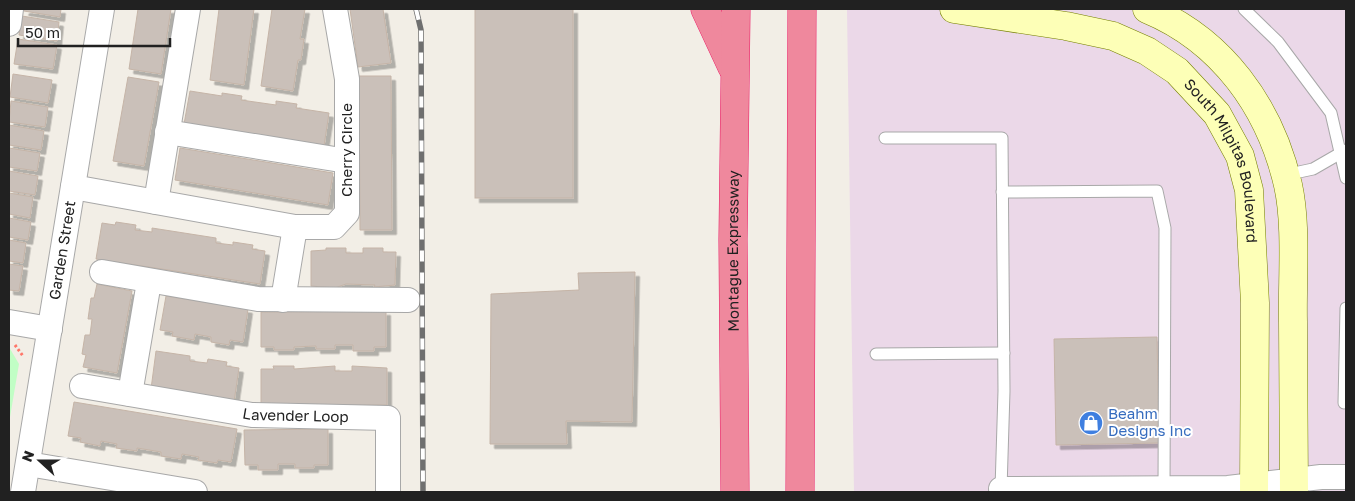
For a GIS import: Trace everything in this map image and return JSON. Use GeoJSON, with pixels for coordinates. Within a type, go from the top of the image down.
{"type":"FeatureCollection","features":[{"type":"Feature","properties":{"kind":"highway"},"geometry":{"type":"LineString","coordinates":[[705,9],[735,72]]}},
{"type":"Feature","properties":{"kind":"highway","name":"Montague Expressway"},"geometry":{"type":"LineString","coordinates":[[735,492],[733,239],[736,9]]}},
{"type":"Feature","properties":{"kind":"highway"},"geometry":{"type":"LineString","coordinates":[[800,492],[802,9]]}},
{"type":"Feature","properties":{"kind":"street"},"geometry":{"type":"LineString","coordinates":[[9,24],[11,9]]}},
{"type":"Feature","properties":{"kind":"street","name":"Garden Street"},"geometry":{"type":"LineString","coordinates":[[23,492],[102,9]]}},
{"type":"Feature","properties":{"kind":"street"},"geometry":{"type":"LineString","coordinates":[[156,202],[188,9]]}},
{"type":"Feature","properties":{"kind":"street","name":"Cherry Circle"},"geometry":{"type":"LineString","coordinates":[[73,187],[295,227],[334,227],[347,213],[348,79],[335,9]]}},
{"type":"Feature","properties":{"kind":"street","name":"South Milpitas Boulevard"},"geometry":{"type":"LineString","coordinates":[[954,9],[1066,26],[1113,36],[1147,51],[1177,71],[1217,114],[1240,156],[1249,190],[1255,303],[1254,489]]}},
{"type":"Feature","properties":{"kind":"street"},"geometry":{"type":"LineString","coordinates":[[1147,9],[1165,16],[1200,38],[1222,58],[1244,84],[1272,134],[1285,175],[1288,186],[1292,230],[1294,486]]}},
{"type":"Feature","properties":{"kind":"street"},"geometry":{"type":"LineString","coordinates":[[167,132],[347,161]]}},
{"type":"Feature","properties":{"kind":"street"},"geometry":{"type":"LineString","coordinates":[[283,300],[295,227]]}},
{"type":"Feature","properties":{"kind":"street"},"geometry":{"type":"LineString","coordinates":[[102,272],[149,282],[258,299],[408,300]]}},
{"type":"Feature","properties":{"kind":"street"},"geometry":{"type":"LineString","coordinates":[[130,394],[149,282]]}},
{"type":"Feature","properties":{"kind":"street"},"geometry":{"type":"LineString","coordinates":[[9,322],[50,329]]}},
{"type":"Feature","properties":{"kind":"street","name":"Lavender Loop"},"geometry":{"type":"LineString","coordinates":[[82,386],[252,414],[388,418],[388,492]]}},
{"type":"Feature","properties":{"kind":"street"},"geometry":{"type":"LineString","coordinates":[[28,464],[195,492]]}},
{"type":"Feature","properties":{"kind":"street"},"geometry":{"type":"LineString","coordinates":[[1001,489],[1254,489],[1294,486],[1346,477]]}},
{"type":"Feature","properties":{"kind":"lane"},"geometry":{"type":"LineString","coordinates":[[1244,9],[1278,42],[1331,113],[1344,151],[1346,178]]}},
{"type":"Feature","properties":{"kind":"lane"},"geometry":{"type":"LineString","coordinates":[[885,138],[1002,138],[1004,353],[1001,489]]}},
{"type":"Feature","properties":{"kind":"lane"},"geometry":{"type":"LineString","coordinates":[[1285,175],[1313,169],[1344,151]]}},
{"type":"Feature","properties":{"kind":"lane"},"geometry":{"type":"LineString","coordinates":[[1002,192],[1157,191],[1165,228],[1164,489]]}},
{"type":"Feature","properties":{"kind":"lane"},"geometry":{"type":"LineString","coordinates":[[1344,403],[1346,308]]}},
{"type":"Feature","properties":{"kind":"lane"},"geometry":{"type":"LineString","coordinates":[[876,354],[1004,353]]}},
{"type":"Feature","properties":{"kind":"shaded area"},"geometry":{"type":"Polygon","coordinates":[[[847,9],[1346,9],[1346,492],[854,492],[847,9]]]}},
{"type":"Feature","properties":{"kind":"green space"},"geometry":{"type":"Polygon","coordinates":[[[9,347],[19,364],[9,423],[9,347]]]}},
{"type":"Feature","properties":{"kind":"building"},"geometry":{"type":"Polygon","coordinates":[[[25,9],[61,9],[60,17],[24,11],[25,9]]]}},
{"type":"Feature","properties":{"kind":"building"},"geometry":{"type":"Polygon","coordinates":[[[138,9],[171,9],[161,74],[129,69],[138,9]]]}},
{"type":"Feature","properties":{"kind":"building"},"geometry":{"type":"Polygon","coordinates":[[[219,9],[254,9],[244,85],[210,80],[219,9]]]}},
{"type":"Feature","properties":{"kind":"building"},"geometry":{"type":"Polygon","coordinates":[[[272,9],[305,9],[300,39],[304,39],[301,60],[298,60],[293,91],[261,86],[272,9]]]}},
{"type":"Feature","properties":{"kind":"building"},"geometry":{"type":"Polygon","coordinates":[[[350,9],[383,9],[391,63],[358,67],[350,9]]]}},
{"type":"Feature","properties":{"kind":"building"},"geometry":{"type":"Polygon","coordinates":[[[475,9],[573,9],[573,198],[475,198],[475,9]]]}},
{"type":"Feature","properties":{"kind":"building"},"geometry":{"type":"Polygon","coordinates":[[[22,16],[59,22],[57,41],[19,35],[22,16]]]}},
{"type":"Feature","properties":{"kind":"building"},"geometry":{"type":"Polygon","coordinates":[[[18,39],[57,45],[53,69],[14,64],[18,39]]]}},
{"type":"Feature","properties":{"kind":"building"},"geometry":{"type":"Polygon","coordinates":[[[13,74],[52,80],[48,103],[10,97],[13,74]]]}},
{"type":"Feature","properties":{"kind":"building"},"geometry":{"type":"Polygon","coordinates":[[[359,76],[391,76],[392,230],[360,230],[359,76]]]}},
{"type":"Feature","properties":{"kind":"building"},"geometry":{"type":"Polygon","coordinates":[[[128,77],[159,82],[144,166],[113,161],[128,77]]]}},
{"type":"Feature","properties":{"kind":"building"},"geometry":{"type":"Polygon","coordinates":[[[190,91],[222,96],[222,93],[242,96],[241,100],[276,105],[276,101],[297,104],[296,108],[329,113],[324,146],[184,124],[190,91]]]}},
{"type":"Feature","properties":{"kind":"building"},"geometry":{"type":"Polygon","coordinates":[[[11,101],[48,107],[45,127],[9,122],[11,101]]]}},
{"type":"Feature","properties":{"kind":"building"},"geometry":{"type":"Polygon","coordinates":[[[9,125],[44,131],[41,150],[9,145],[9,125]]]}},
{"type":"Feature","properties":{"kind":"building"},"geometry":{"type":"Polygon","coordinates":[[[9,148],[40,153],[37,171],[9,167],[9,148]]]}},
{"type":"Feature","properties":{"kind":"building"},"geometry":{"type":"Polygon","coordinates":[[[180,148],[333,173],[328,205],[175,180],[180,148]]]}},
{"type":"Feature","properties":{"kind":"building"},"geometry":{"type":"Polygon","coordinates":[[[9,171],[38,176],[35,195],[9,191],[9,171]]]}},
{"type":"Feature","properties":{"kind":"building"},"geometry":{"type":"Polygon","coordinates":[[[9,193],[33,197],[30,218],[9,214],[9,193]]]}},
{"type":"Feature","properties":{"kind":"building"},"geometry":{"type":"Polygon","coordinates":[[[9,218],[31,222],[28,240],[9,237],[9,218]]]}},
{"type":"Feature","properties":{"kind":"building"},"geometry":{"type":"Polygon","coordinates":[[[116,222],[136,225],[135,230],[152,232],[152,228],[216,238],[216,243],[233,245],[233,242],[253,245],[252,249],[265,251],[260,284],[96,259],[102,223],[115,225],[116,222]]]}},
{"type":"Feature","properties":{"kind":"building"},"geometry":{"type":"Polygon","coordinates":[[[9,240],[26,243],[23,263],[9,261],[9,240]]]}},
{"type":"Feature","properties":{"kind":"building"},"geometry":{"type":"Polygon","coordinates":[[[326,248],[346,248],[346,253],[363,253],[363,248],[383,248],[383,252],[396,252],[395,285],[374,287],[375,285],[346,284],[335,288],[311,286],[311,251],[326,250],[326,248]]]}},
{"type":"Feature","properties":{"kind":"building"},"geometry":{"type":"Polygon","coordinates":[[[9,264],[23,266],[19,291],[9,290],[9,264]]]}},
{"type":"Feature","properties":{"kind":"building"},"geometry":{"type":"Polygon","coordinates":[[[635,272],[632,422],[566,421],[567,444],[490,444],[491,294],[579,290],[578,273],[635,272]]]}},
{"type":"Feature","properties":{"kind":"building"},"geometry":{"type":"Polygon","coordinates":[[[97,284],[132,291],[117,373],[83,367],[86,355],[82,354],[85,335],[90,335],[92,319],[88,319],[91,298],[94,298],[97,284]]]}},
{"type":"Feature","properties":{"kind":"building"},"geometry":{"type":"Polygon","coordinates":[[[166,296],[248,309],[243,342],[230,340],[229,345],[211,342],[211,337],[195,334],[194,340],[172,336],[173,332],[160,330],[166,296]]]}},
{"type":"Feature","properties":{"kind":"building"},"geometry":{"type":"Polygon","coordinates":[[[386,311],[386,347],[374,347],[374,351],[353,351],[353,345],[335,345],[335,349],[316,349],[316,346],[294,347],[294,350],[274,350],[274,347],[261,347],[261,312],[386,311]]]}},
{"type":"Feature","properties":{"kind":"building"},"geometry":{"type":"Polygon","coordinates":[[[1157,337],[1159,443],[1056,445],[1054,339],[1157,337]]]}},
{"type":"Feature","properties":{"kind":"building"},"geometry":{"type":"Polygon","coordinates":[[[156,351],[190,356],[190,361],[207,363],[208,359],[227,362],[226,366],[239,368],[234,402],[151,389],[156,351]]]}},
{"type":"Feature","properties":{"kind":"building"},"geometry":{"type":"Polygon","coordinates":[[[273,366],[294,366],[294,369],[335,366],[335,371],[352,371],[352,366],[387,368],[387,405],[261,406],[261,369],[274,369],[273,366]]]}},
{"type":"Feature","properties":{"kind":"building"},"geometry":{"type":"Polygon","coordinates":[[[74,402],[237,429],[231,462],[218,460],[217,463],[198,460],[199,457],[182,454],[181,459],[161,456],[161,452],[137,448],[137,451],[116,448],[117,444],[101,441],[100,446],[80,442],[81,438],[68,436],[74,402]]]}},
{"type":"Feature","properties":{"kind":"building"},"geometry":{"type":"Polygon","coordinates":[[[328,429],[328,465],[314,465],[314,468],[295,468],[295,464],[278,464],[278,470],[258,470],[258,465],[245,465],[244,430],[328,429]]]}},
{"type":"Feature","properties":{"kind":"railway"},"geometry":{"type":"LineString","coordinates":[[416,9],[421,30],[423,492]]}},
{"type":"Feature","properties":{"kind":"place","name":"Beahm Designs Inc"},"geometry":{"type":"Point","coordinates":[1091,423]}}]}
